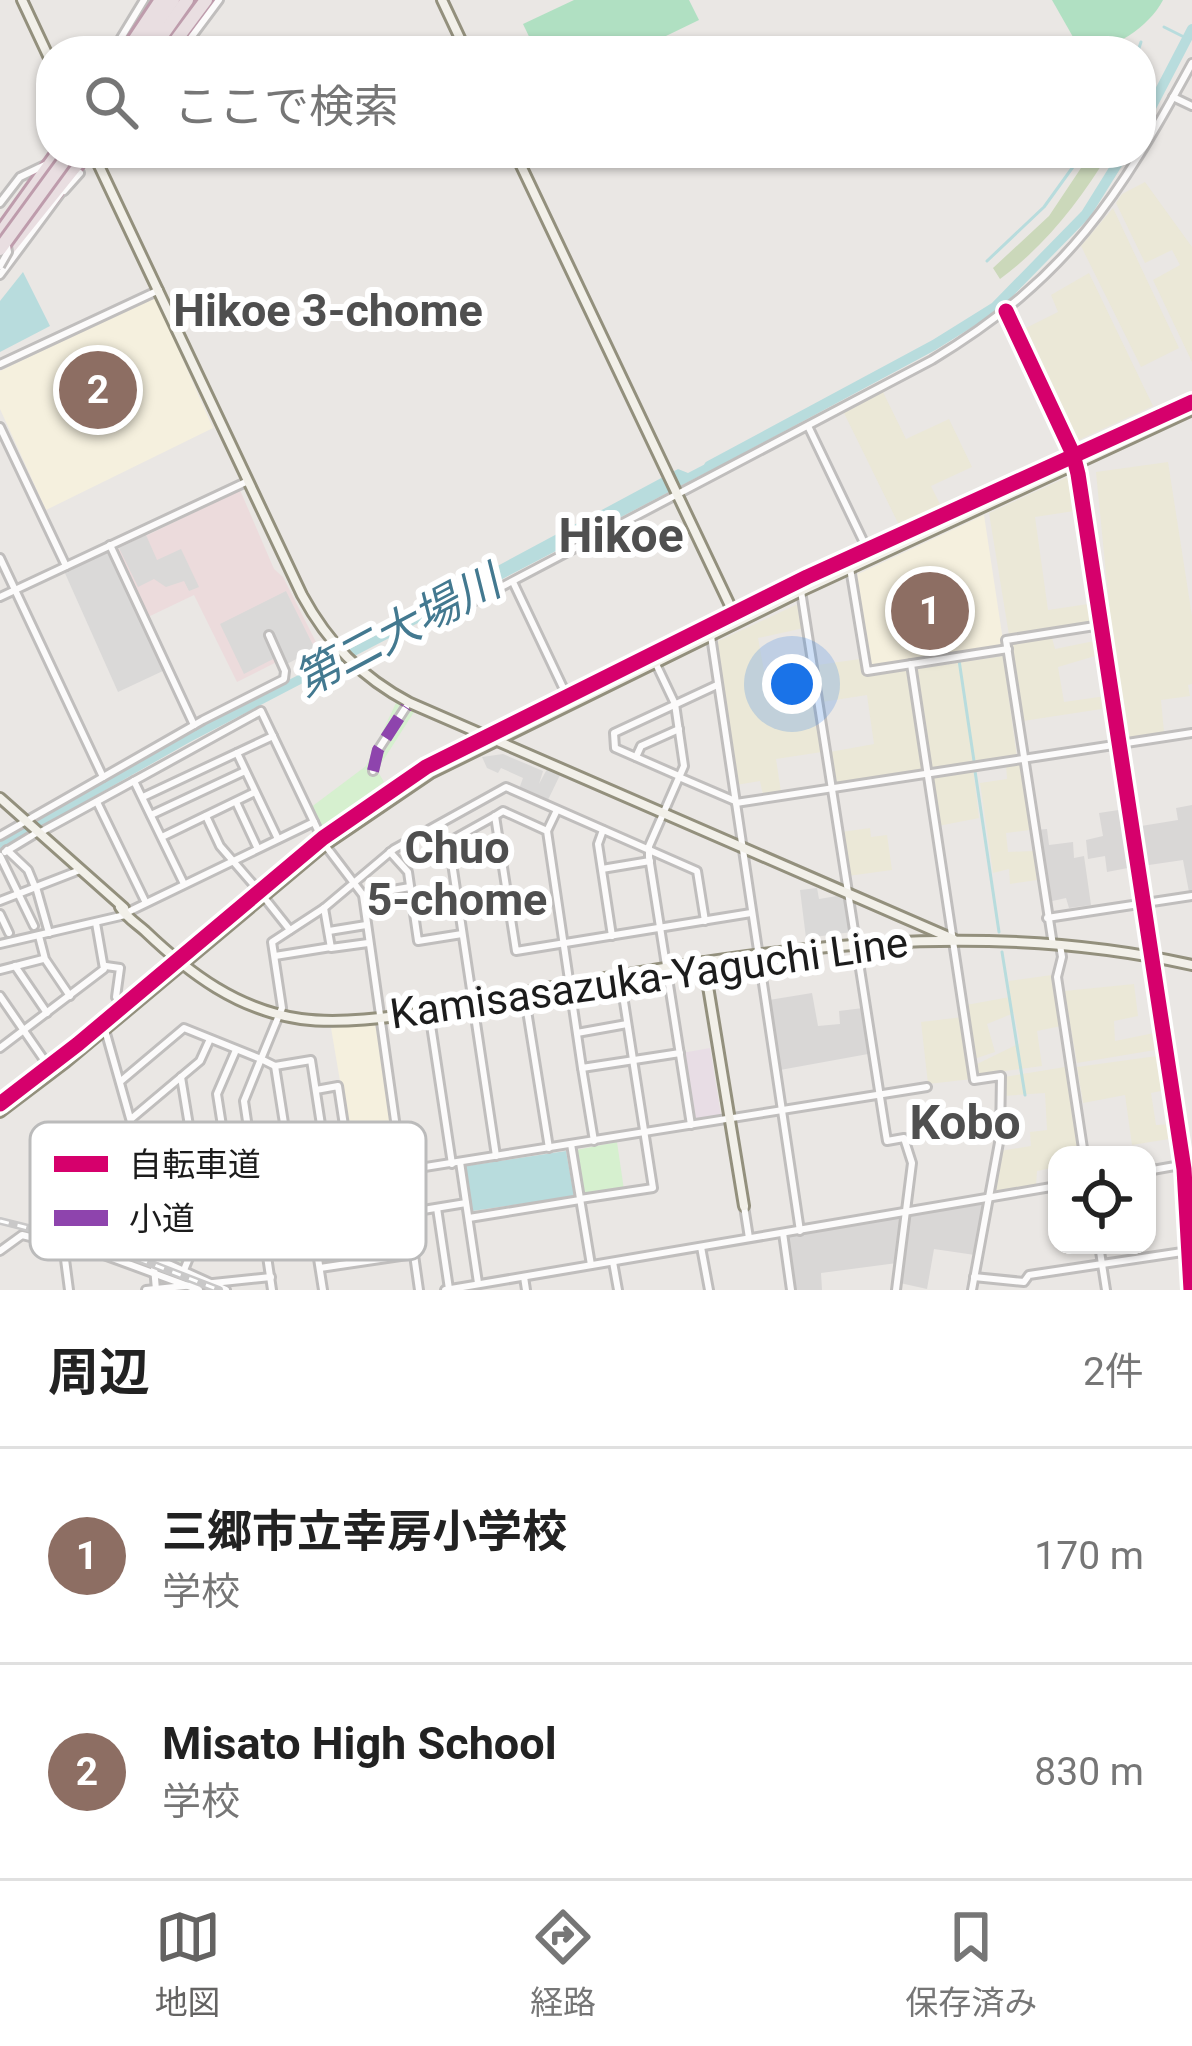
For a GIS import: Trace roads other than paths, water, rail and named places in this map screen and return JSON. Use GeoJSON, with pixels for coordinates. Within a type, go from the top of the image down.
{"type":"FeatureCollection","features":[{"type":"Feature","properties":{"kind":"highway"},"geometry":{"type":"LineString","coordinates":[[135,36],[158,0]]}},
{"type":"Feature","properties":{"kind":"highway"},"geometry":{"type":"LineString","coordinates":[[149,36],[173,0]]}},
{"type":"Feature","properties":{"kind":"highway"},"geometry":{"type":"LineString","coordinates":[[162,36],[187,0]]}},
{"type":"Feature","properties":{"kind":"highway"},"geometry":{"type":"LineString","coordinates":[[179,36],[205,1]]}},
{"type":"Feature","properties":{"kind":"highway"},"geometry":{"type":"LineString","coordinates":[[0,237],[45,168]]}},
{"type":"Feature","properties":{"kind":"highway"},"geometry":{"type":"LineString","coordinates":[[0,237],[28,212],[62,168]]}},
{"type":"Feature","properties":{"kind":"highway"},"geometry":{"type":"LineString","coordinates":[[0,267],[79,168]]}},
{"type":"Feature","properties":{"kind":"street"},"geometry":{"type":"LineString","coordinates":[[22,0],[39,36]]}},
{"type":"Feature","properties":{"kind":"street"},"geometry":{"type":"LineString","coordinates":[[121,36],[144,0]]}},
{"type":"Feature","properties":{"kind":"street"},"geometry":{"type":"LineString","coordinates":[[192,36],[219,0]]}},
{"type":"Feature","properties":{"kind":"street"},"geometry":{"type":"LineString","coordinates":[[442,0],[459,36]]}},
{"type":"Feature","properties":{"kind":"street"},"geometry":{"type":"LineString","coordinates":[[1156,126],[1192,63]]}},
{"type":"Feature","properties":{"kind":"street"},"geometry":{"type":"LineString","coordinates":[[1173,98],[1192,106]]}},
{"type":"Feature","properties":{"kind":"street"},"geometry":{"type":"LineString","coordinates":[[0,203],[20,177],[36,167]]}},
{"type":"Feature","properties":{"kind":"street"},"geometry":{"type":"LineString","coordinates":[[98,168],[302,595],[332,643],[353,665],[398,696],[953,939]]}},
{"type":"Feature","properties":{"kind":"street"},"geometry":{"type":"LineString","coordinates":[[522,168],[736,618]]}},
{"type":"Feature","properties":{"kind":"street"},"geometry":{"type":"LineString","coordinates":[[433,623],[932,360],[1006,311],[1059,263],[1112,200],[1131,168]]}},
{"type":"Feature","properties":{"kind":"street"},"geometry":{"type":"LineString","coordinates":[[0,267],[74,174]]}},
{"type":"Feature","properties":{"kind":"street"},"geometry":{"type":"LineString","coordinates":[[0,237],[8,251],[0,267]]}},
{"type":"Feature","properties":{"kind":"street"},"geometry":{"type":"LineString","coordinates":[[0,364],[159,290]]}},
{"type":"Feature","properties":{"kind":"street"},"geometry":{"type":"LineString","coordinates":[[1006,311],[1074,459],[1188,1166],[1191,1290]]}},
{"type":"Feature","properties":{"kind":"street"},"geometry":{"type":"LineString","coordinates":[[0,1108],[324,841],[489,737],[868,551],[1192,406]]}},
{"type":"Feature","properties":{"kind":"street"},"geometry":{"type":"LineString","coordinates":[[808,426],[868,551]]}},
{"type":"Feature","properties":{"kind":"street"},"geometry":{"type":"LineString","coordinates":[[0,427],[66,566]]}},
{"type":"Feature","properties":{"kind":"street"},"geometry":{"type":"LineString","coordinates":[[489,737],[656,664],[736,618],[1074,459]]}},
{"type":"Feature","properties":{"kind":"street"},"geometry":{"type":"LineString","coordinates":[[0,597],[248,481]]}},
{"type":"Feature","properties":{"kind":"street"},"geometry":{"type":"LineString","coordinates":[[110,545],[194,725]]}},
{"type":"Feature","properties":{"kind":"street"},"geometry":{"type":"LineString","coordinates":[[0,558],[104,777]]}},
{"type":"Feature","properties":{"kind":"street"},"geometry":{"type":"LineString","coordinates":[[850,568],[867,671],[1008,649]]}},
{"type":"Feature","properties":{"kind":"street"},"geometry":{"type":"LineString","coordinates":[[513,582],[567,697]]}},
{"type":"Feature","properties":{"kind":"street"},"geometry":{"type":"LineString","coordinates":[[801,591],[887,1141],[904,1138],[912,1163],[896,1290]]}},
{"type":"Feature","properties":{"kind":"street"},"geometry":{"type":"LineString","coordinates":[[1083,1146],[1057,977],[1062,957],[1047,918],[1006,640],[1101,625]]}},
{"type":"Feature","properties":{"kind":"street"},"geometry":{"type":"LineString","coordinates":[[0,836],[194,725],[284,680],[286,671],[269,635]]}},
{"type":"Feature","properties":{"kind":"street"},"geometry":{"type":"LineString","coordinates":[[711,636],[800,1231]]}},
{"type":"Feature","properties":{"kind":"street"},"geometry":{"type":"LineString","coordinates":[[656,664],[675,704],[684,766],[648,850],[691,1125]]}},
{"type":"Feature","properties":{"kind":"street"},"geometry":{"type":"LineString","coordinates":[[911,664],[974,1080],[1001,1076],[1001,1126],[972,1290]]}},
{"type":"Feature","properties":{"kind":"street"},"geometry":{"type":"LineString","coordinates":[[717,685],[614,734],[615,748],[735,802],[1192,733]]}},
{"type":"Feature","properties":{"kind":"street"},"geometry":{"type":"LineString","coordinates":[[373,771],[378,750],[406,706]]}},
{"type":"Feature","properties":{"kind":"street"},"geometry":{"type":"LineString","coordinates":[[2,853],[261,711],[324,841],[363,895],[395,1122]]}},
{"type":"Feature","properties":{"kind":"street"},"geometry":{"type":"LineString","coordinates":[[636,757],[641,746],[679,729]]}},
{"type":"Feature","properties":{"kind":"street"},"geometry":{"type":"LineString","coordinates":[[143,797],[273,736]]}},
{"type":"Feature","properties":{"kind":"street"},"geometry":{"type":"LineString","coordinates":[[237,753],[278,839]]}},
{"type":"Feature","properties":{"kind":"street"},"geometry":{"type":"LineString","coordinates":[[178,757],[187,776]]}},
{"type":"Feature","properties":{"kind":"street"},"geometry":{"type":"LineString","coordinates":[[151,815],[245,771]]}},
{"type":"Feature","properties":{"kind":"street"},"geometry":{"type":"LineString","coordinates":[[134,781],[184,884]]}},
{"type":"Feature","properties":{"kind":"street"},"geometry":{"type":"LineString","coordinates":[[247,1122],[244,1101],[280,1015],[272,943],[324,908],[391,852],[505,787],[697,871],[705,921]]}},
{"type":"Feature","properties":{"kind":"street"},"geometry":{"type":"LineString","coordinates":[[162,837],[256,792]]}},
{"type":"Feature","properties":{"kind":"street","name":"Kamisasazuka-Yaguchi Line"},"geometry":{"type":"LineString","coordinates":[[0,797],[179,962],[223,993],[280,1015],[334,1021],[381,1016],[704,962],[856,942],[953,939],[1056,945],[1192,965]]}},
{"type":"Feature","properties":{"kind":"street"},"geometry":{"type":"LineString","coordinates":[[97,802],[145,903]]}},
{"type":"Feature","properties":{"kind":"street"},"geometry":{"type":"LineString","coordinates":[[236,802],[258,848]]}},
{"type":"Feature","properties":{"kind":"street"},"geometry":{"type":"LineString","coordinates":[[557,810],[547,831],[594,1141]]}},
{"type":"Feature","properties":{"kind":"street"},"geometry":{"type":"LineString","coordinates":[[443,845],[503,812],[547,831]]}},
{"type":"Feature","properties":{"kind":"street"},"geometry":{"type":"LineString","coordinates":[[206,816],[220,846],[290,930]]}},
{"type":"Feature","properties":{"kind":"street"},"geometry":{"type":"LineString","coordinates":[[495,816],[516,951],[752,913]]}},
{"type":"Feature","properties":{"kind":"street"},"geometry":{"type":"LineString","coordinates":[[0,944],[127,914],[314,822]]}},
{"type":"Feature","properties":{"kind":"street"},"geometry":{"type":"LineString","coordinates":[[433,827],[452,863],[496,1156]]}},
{"type":"Feature","properties":{"kind":"street"},"geometry":{"type":"LineString","coordinates":[[603,830],[598,844],[613,936]]}},
{"type":"Feature","properties":{"kind":"street"},"geometry":{"type":"LineString","coordinates":[[452,863],[498,838]]}},
{"type":"Feature","properties":{"kind":"street"},"geometry":{"type":"LineString","coordinates":[[391,852],[408,872],[418,941],[463,934]]}},
{"type":"Feature","properties":{"kind":"street"},"geometry":{"type":"LineString","coordinates":[[2,853],[28,870],[45,932],[45,959],[70,996]]}},
{"type":"Feature","properties":{"kind":"street"},"geometry":{"type":"LineString","coordinates":[[2,853],[34,926]]}},
{"type":"Feature","properties":{"kind":"street"},"geometry":{"type":"LineString","coordinates":[[602,869],[650,862]]}},
{"type":"Feature","properties":{"kind":"street"},"geometry":{"type":"LineString","coordinates":[[0,901],[80,870]]}},
{"type":"Feature","properties":{"kind":"street"},"geometry":{"type":"LineString","coordinates":[[363,895],[410,887]]}},
{"type":"Feature","properties":{"kind":"street"},"geometry":{"type":"LineString","coordinates":[[1047,918],[1192,896]]}},
{"type":"Feature","properties":{"kind":"street"},"geometry":{"type":"LineString","coordinates":[[324,908],[331,947]]}},
{"type":"Feature","properties":{"kind":"street"},"geometry":{"type":"LineString","coordinates":[[0,914],[9,933]]}},
{"type":"Feature","properties":{"kind":"street"},"geometry":{"type":"LineString","coordinates":[[96,922],[106,966]]}},
{"type":"Feature","properties":{"kind":"street"},"geometry":{"type":"LineString","coordinates":[[329,931],[366,925]]}},
{"type":"Feature","properties":{"kind":"street"},"geometry":{"type":"LineString","coordinates":[[274,956],[368,943]]}},
{"type":"Feature","properties":{"kind":"street"},"geometry":{"type":"LineString","coordinates":[[0,970],[45,959]]}},
{"type":"Feature","properties":{"kind":"street"},"geometry":{"type":"LineString","coordinates":[[0,1108],[105,1030],[179,962]]}},
{"type":"Feature","properties":{"kind":"street"},"geometry":{"type":"LineString","coordinates":[[704,962],[749,1239]]}},
{"type":"Feature","properties":{"kind":"street"},"geometry":{"type":"LineString","coordinates":[[14,966],[48,1014]]}},
{"type":"Feature","properties":{"kind":"street"},"geometry":{"type":"LineString","coordinates":[[0,1048],[106,966],[121,968],[116,998],[122,1006]]}},
{"type":"Feature","properties":{"kind":"street"},"geometry":{"type":"LineString","coordinates":[[469,1218],[653,1188],[620,976]]}},
{"type":"Feature","properties":{"kind":"street"},"geometry":{"type":"LineString","coordinates":[[524,992],[549,1148]]}},
{"type":"Feature","properties":{"kind":"street"},"geometry":{"type":"LineString","coordinates":[[0,996],[50,1067]]}},
{"type":"Feature","properties":{"kind":"street"},"geometry":{"type":"LineString","coordinates":[[428,1009],[478,1284]]}},
{"type":"Feature","properties":{"kind":"street"},"geometry":{"type":"LineString","coordinates":[[0,1020],[11,1012]]}},
{"type":"Feature","properties":{"kind":"street"},"geometry":{"type":"LineString","coordinates":[[577,1033],[627,1024]]}},
{"type":"Feature","properties":{"kind":"street"},"geometry":{"type":"LineString","coordinates":[[121,1081],[184,1028],[275,1066],[311,1060],[321,1122]]}},
{"type":"Feature","properties":{"kind":"street"},"geometry":{"type":"LineString","coordinates":[[105,1030],[132,1122]]}},
{"type":"Feature","properties":{"kind":"street"},"geometry":{"type":"LineString","coordinates":[[131,1119],[200,1060],[210,1039]]}},
{"type":"Feature","properties":{"kind":"street"},"geometry":{"type":"LineString","coordinates":[[221,1122],[217,1094],[236,1049]]}},
{"type":"Feature","properties":{"kind":"street"},"geometry":{"type":"LineString","coordinates":[[582,1068],[680,1053]]}},
{"type":"Feature","properties":{"kind":"street"},"geometry":{"type":"LineString","coordinates":[[275,1066],[284,1122]]}},
{"type":"Feature","properties":{"kind":"street"},"geometry":{"type":"LineString","coordinates":[[182,1077],[188,1122]]}},
{"type":"Feature","properties":{"kind":"street"},"geometry":{"type":"LineString","coordinates":[[316,1090],[338,1086],[343,1122]]}},
{"type":"Feature","properties":{"kind":"street"},"geometry":{"type":"LineString","coordinates":[[426,1168],[927,1087]]}},
{"type":"Feature","properties":{"kind":"street"},"geometry":{"type":"LineString","coordinates":[[572,1144],[591,1265]]}},
{"type":"Feature","properties":{"kind":"street"},"geometry":{"type":"LineString","coordinates":[[1156,1170],[1188,1166]]}},
{"type":"Feature","properties":{"kind":"street"},"geometry":{"type":"LineString","coordinates":[[437,1208],[447,1290],[1048,1188]]}},
{"type":"Feature","properties":{"kind":"street"},"geometry":{"type":"LineString","coordinates":[[426,1210],[466,1203]]}},
{"type":"Feature","properties":{"kind":"street"},"geometry":{"type":"LineString","coordinates":[[783,1233],[791,1290]]}},
{"type":"Feature","properties":{"kind":"street"},"geometry":{"type":"LineString","coordinates":[[0,1251],[22,1235],[30,1237]]}},
{"type":"Feature","properties":{"kind":"street"},"geometry":{"type":"LineString","coordinates":[[701,1247],[709,1290]]}},
{"type":"Feature","properties":{"kind":"street"},"geometry":{"type":"LineString","coordinates":[[974,1276],[997,1286],[1024,1282],[1029,1275],[1190,1251]]}},
{"type":"Feature","properties":{"kind":"street"},"geometry":{"type":"LineString","coordinates":[[1100,1254],[1106,1290]]}},
{"type":"Feature","properties":{"kind":"street"},"geometry":{"type":"LineString","coordinates":[[65,1260],[69,1290]]}},
{"type":"Feature","properties":{"kind":"street"},"geometry":{"type":"LineString","coordinates":[[117,1260],[199,1290]]}},
{"type":"Feature","properties":{"kind":"street"},"geometry":{"type":"LineString","coordinates":[[153,1260],[152,1290],[187,1284],[243,1285],[271,1277]]}},
{"type":"Feature","properties":{"kind":"street"},"geometry":{"type":"LineString","coordinates":[[158,1260],[226,1290]]}},
{"type":"Feature","properties":{"kind":"street"},"geometry":{"type":"LineString","coordinates":[[184,1270],[188,1260]]}},
{"type":"Feature","properties":{"kind":"street"},"geometry":{"type":"LineString","coordinates":[[268,1260],[272,1290]]}},
{"type":"Feature","properties":{"kind":"street"},"geometry":{"type":"LineString","coordinates":[[319,1260],[323,1290]]}},
{"type":"Feature","properties":{"kind":"street"},"geometry":{"type":"LineString","coordinates":[[320,1268],[374,1260]]}},
{"type":"Feature","properties":{"kind":"street"},"geometry":{"type":"LineString","coordinates":[[415,1260],[419,1290]]}},
{"type":"Feature","properties":{"kind":"street"},"geometry":{"type":"LineString","coordinates":[[614,1262],[617,1290]]}},
{"type":"Feature","properties":{"kind":"street"},"geometry":{"type":"LineString","coordinates":[[524,1277],[526,1290]]}},
{"type":"Feature","properties":{"kind":"water"},"geometry":{"type":"Polygon","coordinates":[[[23,272],[50,326],[0,352],[0,301],[23,272]]]}},
{"type":"Feature","properties":{"kind":"water"},"geometry":{"type":"Polygon","coordinates":[[[715,459],[713,469],[190,742],[0,850],[0,839],[175,738],[447,599],[451,591],[678,469],[688,473],[715,459]]]}},
{"type":"Feature","properties":{"kind":"water"},"geometry":{"type":"Polygon","coordinates":[[[566,1151],[574,1196],[472,1211],[466,1166],[566,1151]]]}},
{"type":"Feature","properties":{"kind":"waterway"},"geometry":{"type":"LineString","coordinates":[[1164,27],[1188,39]]}},
{"type":"Feature","properties":{"kind":"waterway","name":"第二大場川"},"geometry":{"type":"LineString","coordinates":[[1156,98],[1192,29]]}},
{"type":"Feature","properties":{"kind":"waterway"},"geometry":{"type":"LineString","coordinates":[[987,261],[1044,207],[1072,168]]}},
{"type":"Feature","properties":{"kind":"waterway","name":"第二大場川"},"geometry":{"type":"LineString","coordinates":[[709,466],[995,307],[1086,214],[1115,168]]}},
{"type":"Feature","properties":{"kind":"waterway"},"geometry":{"type":"LineString","coordinates":[[959,660],[974,761]]}},
{"type":"Feature","properties":{"kind":"waterway"},"geometry":{"type":"LineString","coordinates":[[975,771],[999,932]]}},
{"type":"Feature","properties":{"kind":"waterway"},"geometry":{"type":"LineString","coordinates":[[1002,952],[1025,1095]]}},
{"type":"Feature","properties":{"kind":"railway"},"geometry":{"type":"LineString","coordinates":[[0,1221],[30,1228]]}},
{"type":"Feature","properties":{"kind":"railway"},"geometry":{"type":"LineString","coordinates":[[141,1260],[219,1290]]}},
{"type":"Feature","properties":{"kind":"place","name":"Misato High School"},"geometry":{"type":"Point","coordinates":[98,390]}},
{"type":"Feature","properties":{"kind":"place","name":"三郷市立幸房小学校"},"geometry":{"type":"Point","coordinates":[930,611]}},
{"type":"Feature","properties":{"kind":"district","name":"Hikoe 3-chome"},"geometry":{"type":"Point","coordinates":[328,310]}},
{"type":"Feature","properties":{"kind":"district","name":"Hikoe"},"geometry":{"type":"Point","coordinates":[621,535]}},
{"type":"Feature","properties":{"kind":"district","name":"Chuo 5-chome"},"geometry":{"type":"Point","coordinates":[457,873]}},
{"type":"Feature","properties":{"kind":"district","name":"Kobo"},"geometry":{"type":"Point","coordinates":[965,1122]}}]}
